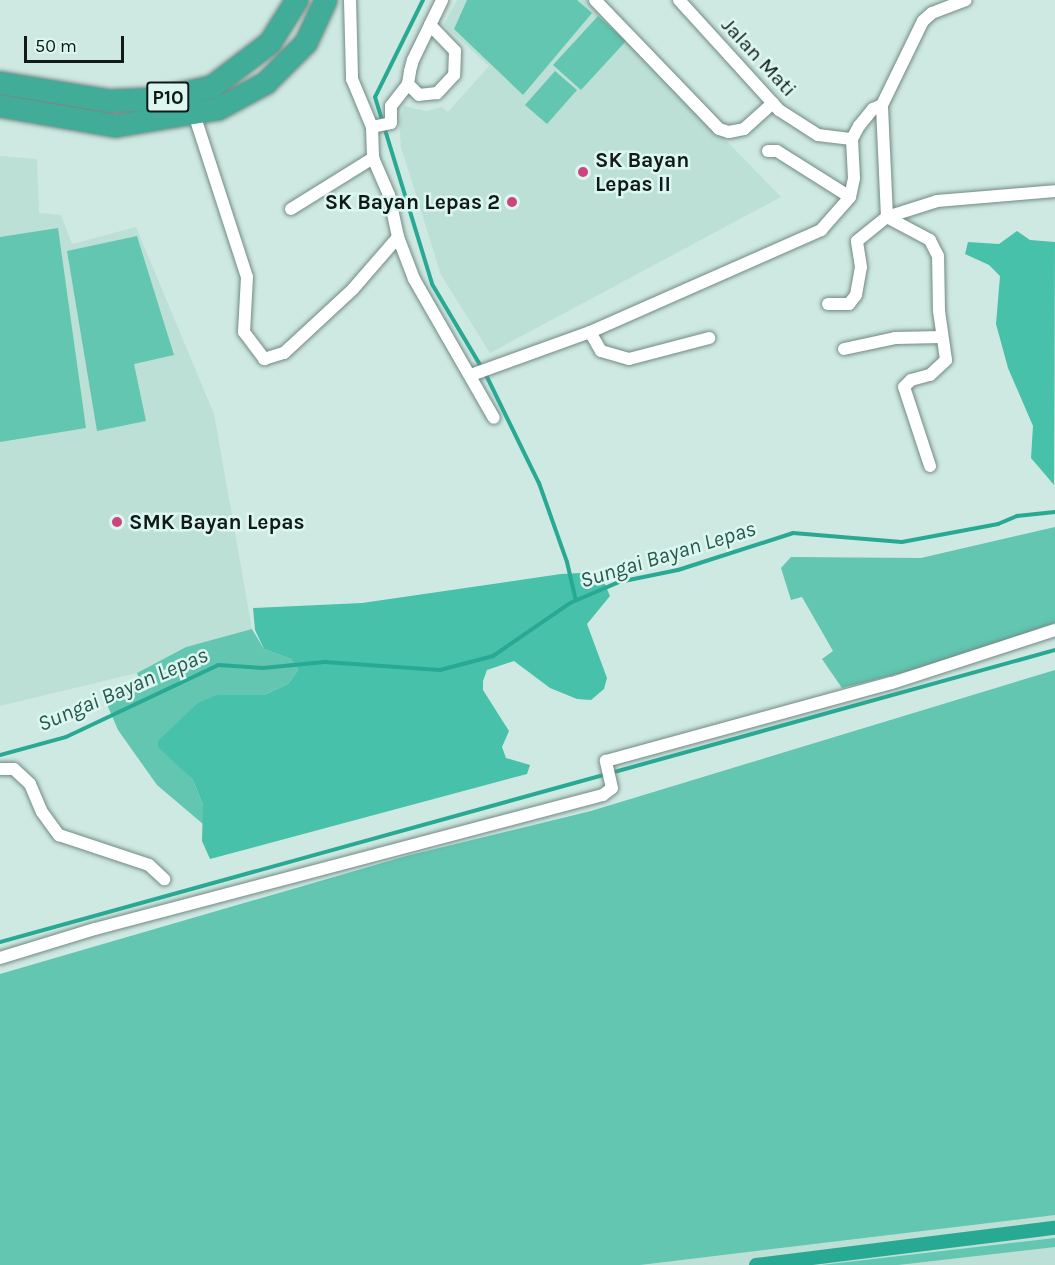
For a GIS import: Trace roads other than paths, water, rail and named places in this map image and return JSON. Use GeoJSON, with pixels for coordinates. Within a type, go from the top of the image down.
{"type":"FeatureCollection","features":[{"type":"Feature","properties":{"kind":"highway","name":"P10"},"geometry":{"type":"LineString","coordinates":[[0,83],[109,101],[158,99],[212,87],[270,43],[297,0]]}},
{"type":"Feature","properties":{"kind":"highway","name":"P10"},"geometry":{"type":"LineString","coordinates":[[0,106],[116,126],[218,109],[266,83],[306,43],[326,0]]}},
{"type":"Feature","properties":{"kind":"street"},"geometry":{"type":"LineString","coordinates":[[350,0],[352,79],[379,126],[373,158],[389,195],[398,237],[414,279],[473,374],[494,418]]}},
{"type":"Feature","properties":{"kind":"street"},"geometry":{"type":"LineString","coordinates":[[379,126],[391,123],[391,106],[408,84],[413,60],[442,0]]}},
{"type":"Feature","properties":{"kind":"street"},"geometry":{"type":"LineString","coordinates":[[595,0],[719,129],[729,132],[744,129],[773,103]]}},
{"type":"Feature","properties":{"kind":"street","name":"Jalan Mati"},"geometry":{"type":"LineString","coordinates":[[679,0],[773,103],[818,135],[852,139]]}},
{"type":"Feature","properties":{"kind":"street"},"geometry":{"type":"LineString","coordinates":[[887,217],[882,105],[923,21],[932,13],[966,0]]}},
{"type":"Feature","properties":{"kind":"street"},"geometry":{"type":"LineString","coordinates":[[408,84],[419,95],[429,95],[445,88],[454,75],[455,51],[430,25]]}},
{"type":"Feature","properties":{"kind":"street"},"geometry":{"type":"LineString","coordinates":[[473,374],[590,332],[821,230],[850,197],[854,178],[852,139],[866,116],[882,105]]}},
{"type":"Feature","properties":{"kind":"street"},"geometry":{"type":"LineString","coordinates":[[194,114],[248,277],[244,332],[264,359],[284,353],[353,289],[398,237]]}},
{"type":"Feature","properties":{"kind":"street"},"geometry":{"type":"LineString","coordinates":[[768,151],[777,151],[850,197]]}},
{"type":"Feature","properties":{"kind":"street"},"geometry":{"type":"LineString","coordinates":[[291,208],[373,158]]}},
{"type":"Feature","properties":{"kind":"street"},"geometry":{"type":"LineString","coordinates":[[828,304],[849,304],[856,295],[861,267],[857,241],[887,217],[937,201],[1055,191]]}},
{"type":"Feature","properties":{"kind":"street"},"geometry":{"type":"LineString","coordinates":[[887,217],[918,232],[936,248],[942,337],[946,360],[943,366],[904,387],[930,466]]}},
{"type":"Feature","properties":{"kind":"street"},"geometry":{"type":"LineString","coordinates":[[590,332],[601,351],[629,359],[709,338]]}},
{"type":"Feature","properties":{"kind":"street"},"geometry":{"type":"LineString","coordinates":[[844,349],[895,338],[942,337]]}},
{"type":"Feature","properties":{"kind":"street"},"geometry":{"type":"LineString","coordinates":[[0,958],[94,929],[603,795],[610,792],[612,784],[606,761],[892,683],[1055,630]]}},
{"type":"Feature","properties":{"kind":"street"},"geometry":{"type":"LineString","coordinates":[[0,769],[14,769],[30,784],[42,812],[59,835],[149,865],[164,879]]}},
{"type":"Feature","properties":{"kind":"waterway"},"geometry":{"type":"LineString","coordinates":[[423,0],[375,97],[432,284],[486,375],[539,483],[567,562],[576,600]]}},
{"type":"Feature","properties":{"kind":"waterway","name":"Sungai Bayan Lepas"},"geometry":{"type":"LineString","coordinates":[[0,755],[66,737],[218,665],[263,668],[325,662],[440,670],[493,656],[570,603],[619,582],[678,570],[793,533],[902,542],[998,524],[1017,516],[1055,512]]}},
{"type":"Feature","properties":{"kind":"waterway"},"geometry":{"type":"LineString","coordinates":[[0,942],[1055,650]]}},
{"type":"Feature","properties":{"kind":"waterway"},"geometry":{"type":"LineString","coordinates":[[756,1265],[1055,1228]]}},
{"type":"Feature","properties":{"kind":"place","name":"SK Bayan Lepas II"},"geometry":{"type":"Point","coordinates":[583,172]}},
{"type":"Feature","properties":{"kind":"place","name":"SK Bayan Lepas 2"},"geometry":{"type":"Point","coordinates":[512,202]}},
{"type":"Feature","properties":{"kind":"place","name":"SMK Bayan Lepas"},"geometry":{"type":"Point","coordinates":[117,522]}}]}
